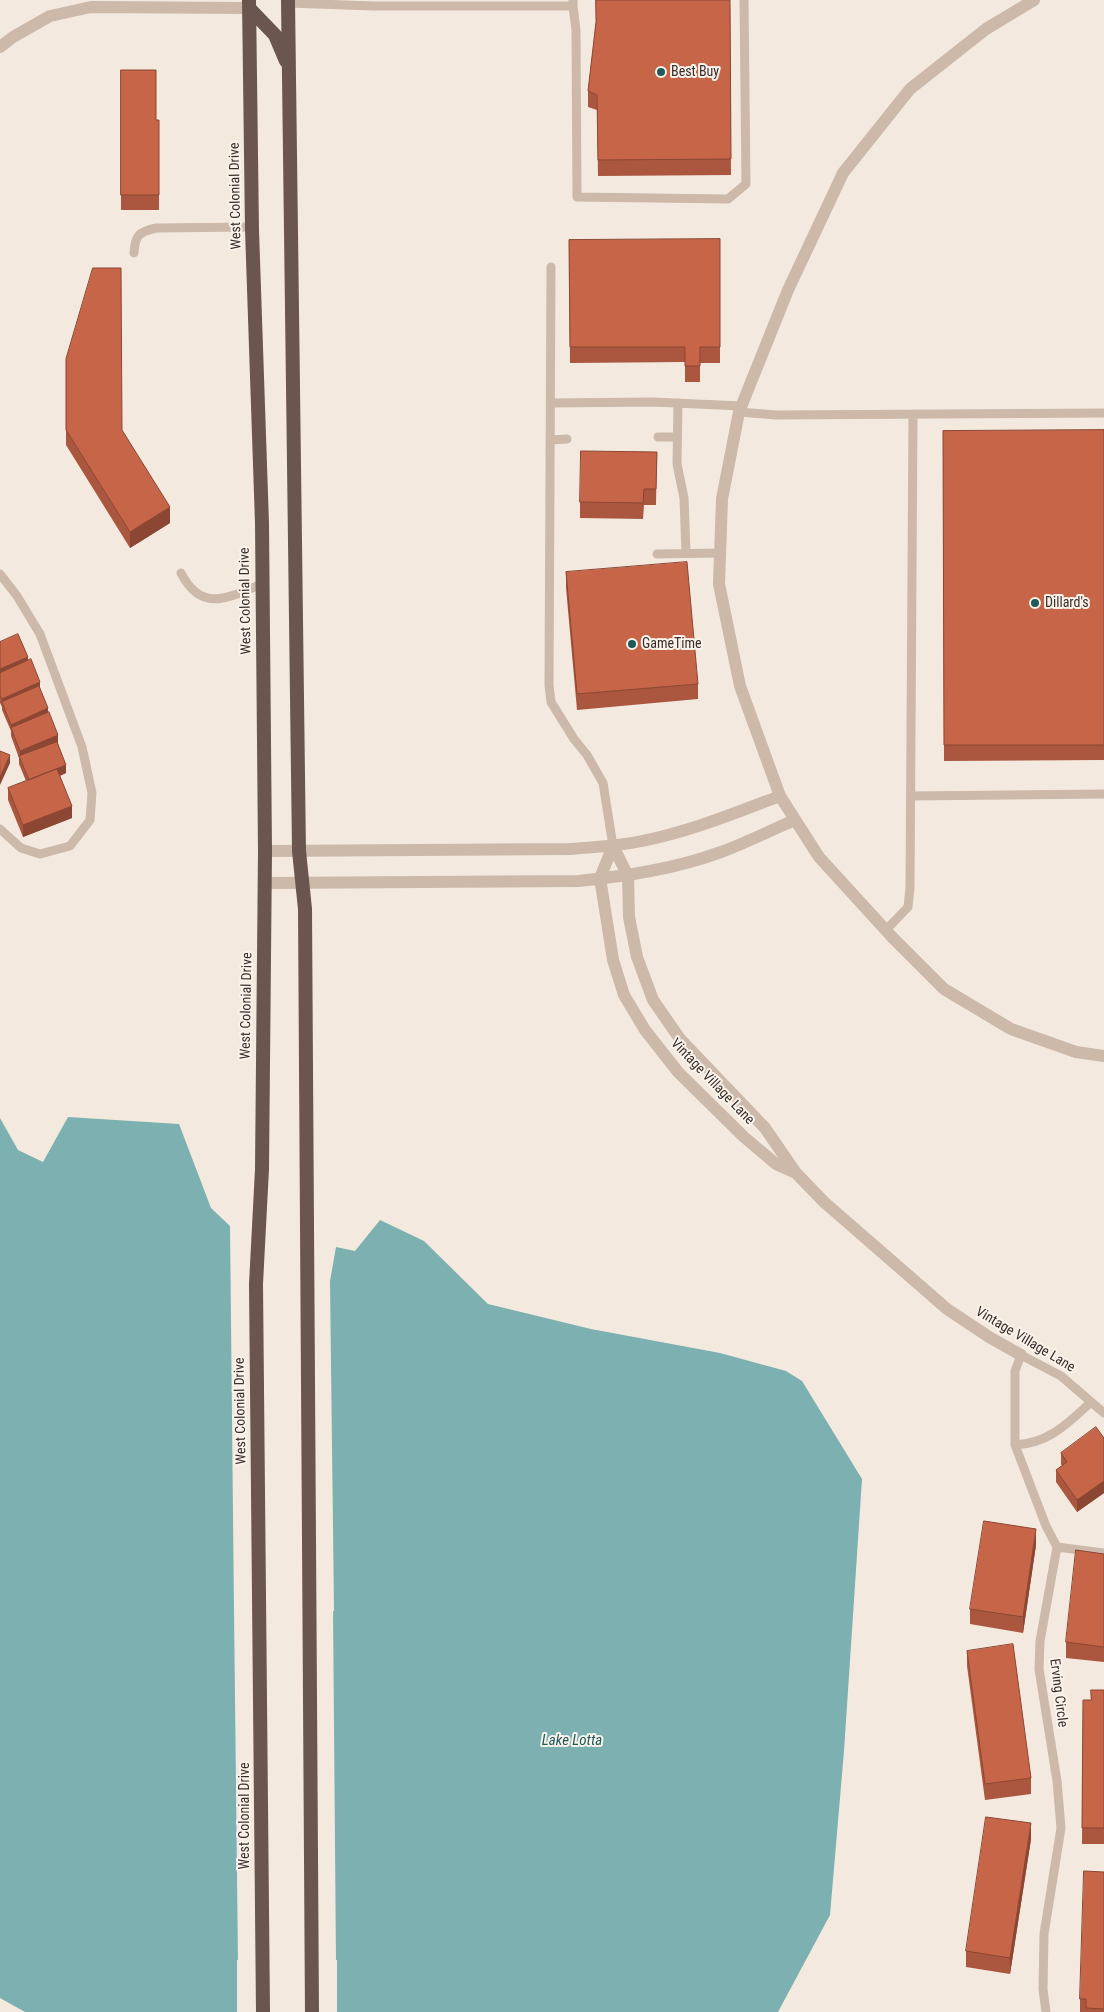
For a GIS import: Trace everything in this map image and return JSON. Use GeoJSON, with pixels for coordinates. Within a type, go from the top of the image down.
{"type":"FeatureCollection","features":[{"type":"Feature","properties":{"kind":"highway"},"geometry":{"type":"LineString","coordinates":[[287,1],[290,69],[300,851],[305,919],[312,2012]]}},
{"type":"Feature","properties":{"kind":"highway"},"geometry":{"type":"LineString","coordinates":[[249,4],[275,34],[290,69]]}},
{"type":"Feature","properties":{"kind":"highway","name":"West Colonial Drive"},"geometry":{"type":"LineString","coordinates":[[249,4],[252,227],[262,584],[265,851],[262,1170],[256,1284],[263,2012]]}},
{"type":"Feature","properties":{"kind":"street"},"geometry":{"type":"LineString","coordinates":[[1034,0],[986,29],[910,89],[843,173],[788,290],[740,409],[722,499],[719,584],[740,686],[780,796],[819,857],[886,930],[944,989],[1011,1029],[1076,1052],[1104,1056]]}},
{"type":"Feature","properties":{"kind":"street"},"geometry":{"type":"LineString","coordinates":[[0,47],[13,37],[50,16],[90,8],[119,4],[249,4]]}},
{"type":"Feature","properties":{"kind":"street"},"geometry":{"type":"LineString","coordinates":[[265,851],[570,849],[613,846],[645,841],[717,820],[780,796]]}},
{"type":"Feature","properties":{"kind":"street"},"geometry":{"type":"LineString","coordinates":[[265,883],[578,881],[628,876],[721,852],[795,820]]}},
{"type":"Feature","properties":{"kind":"street"},"geometry":{"type":"LineString","coordinates":[[600,878],[613,846]]}},
{"type":"Feature","properties":{"kind":"street","name":"Vintage Village Lane"},"geometry":{"type":"LineString","coordinates":[[613,846],[628,876],[629,917],[637,957],[653,1000],[680,1040],[765,1128],[796,1174],[824,1202],[947,1309],[989,1337],[1021,1355]]}},
{"type":"Feature","properties":{"kind":"street","name":"Vintage Village Lane"},"geometry":{"type":"LineString","coordinates":[[600,878],[613,960],[624,995],[645,1030],[678,1072],[744,1137],[776,1164],[796,1174]]}},
{"type":"Feature","properties":{"kind":"lane"},"geometry":{"type":"LineString","coordinates":[[287,1],[374,6],[573,3],[576,30],[577,197],[728,199],[746,184],[744,0]]}},
{"type":"Feature","properties":{"kind":"lane"},"geometry":{"type":"LineString","coordinates":[[134,253],[136,240],[139,235],[143,231],[156,228],[252,227]]}},
{"type":"Feature","properties":{"kind":"lane"},"geometry":{"type":"LineString","coordinates":[[551,267],[549,686],[551,702],[574,739],[587,755],[603,783],[613,846]]}},
{"type":"Feature","properties":{"kind":"lane"},"geometry":{"type":"LineString","coordinates":[[551,403],[678,403],[740,409],[776,415],[1104,414]]}},
{"type":"Feature","properties":{"kind":"lane"},"geometry":{"type":"LineString","coordinates":[[678,403],[677,464],[684,498],[686,553]]}},
{"type":"Feature","properties":{"kind":"lane"},"geometry":{"type":"LineString","coordinates":[[886,930],[908,907],[910,888],[913,414]]}},
{"type":"Feature","properties":{"kind":"lane"},"geometry":{"type":"LineString","coordinates":[[658,437],[676,437]]}},
{"type":"Feature","properties":{"kind":"lane"},"geometry":{"type":"LineString","coordinates":[[550,440],[568,439]]}},
{"type":"Feature","properties":{"kind":"lane"},"geometry":{"type":"LineString","coordinates":[[657,554],[720,553]]}},
{"type":"Feature","properties":{"kind":"lane"},"geometry":{"type":"LineString","coordinates":[[181,573],[188,586],[198,595],[209,598],[228,597],[262,584]]}},
{"type":"Feature","properties":{"kind":"lane"},"geometry":{"type":"LineString","coordinates":[[0,574],[17,596],[40,634],[82,747],[92,793],[90,820],[70,846],[40,854],[21,848],[0,830]]}},
{"type":"Feature","properties":{"kind":"lane"},"geometry":{"type":"LineString","coordinates":[[911,796],[1104,794]]}},
{"type":"Feature","properties":{"kind":"lane"},"geometry":{"type":"LineString","coordinates":[[1021,1355],[1015,1371],[1015,1445],[1046,1526],[1056,1547],[1104,1553]]}},
{"type":"Feature","properties":{"kind":"lane","name":"Vintage Village Lane"},"geometry":{"type":"LineString","coordinates":[[1021,1355],[1061,1376],[1104,1413]]}},
{"type":"Feature","properties":{"kind":"lane"},"geometry":{"type":"LineString","coordinates":[[1015,1445],[1027,1444],[1057,1432],[1090,1402]]}},
{"type":"Feature","properties":{"kind":"lane","name":"Erving Circle"},"geometry":{"type":"LineString","coordinates":[[1046,2012],[1043,1989],[1044,1934],[1061,1828],[1057,1781],[1039,1669],[1040,1641],[1056,1547]]}},
{"type":"Feature","properties":{"kind":"water","name":"Lake Lotta"},"geometry":{"type":"Polygon","coordinates":[[[68,1117],[179,1124],[211,1208],[230,1226],[234,1612],[334,1611],[330,1281],[336,1247],[355,1251],[380,1220],[424,1241],[488,1304],[591,1329],[720,1353],[786,1371],[802,1381],[862,1479],[844,1751],[830,1915],[778,2012],[337,2012],[337,1960],[237,1960],[237,2012],[25,2012],[0,1998],[0,1118],[18,1150],[43,1162],[68,1117]]]}},
{"type":"Feature","properties":{"kind":"pier"},"geometry":{"type":"Polygon","coordinates":[[[333,1608],[336,1961],[238,1962],[234,1609],[333,1608]]]}},
{"type":"Feature","properties":{"kind":"building","name":"Best Buy"},"geometry":{"type":"Polygon","coordinates":[[[596,0],[730,0],[731,159],[598,160],[597,95],[588,91],[596,22],[596,0]]]}},
{"type":"Feature","properties":{"kind":"building"},"geometry":{"type":"Polygon","coordinates":[[[121,70],[156,70],[156,120],[159,120],[159,195],[121,195],[121,70]]]}},
{"type":"Feature","properties":{"kind":"building"},"geometry":{"type":"Polygon","coordinates":[[[720,239],[720,347],[700,347],[700,366],[685,366],[685,347],[570,347],[569,240],[720,239]]]}},
{"type":"Feature","properties":{"kind":"building"},"geometry":{"type":"Polygon","coordinates":[[[93,268],[121,268],[122,430],[170,507],[130,532],[66,430],[66,359],[93,268]]]}},
{"type":"Feature","properties":{"kind":"building"},"geometry":{"type":"Polygon","coordinates":[[[1104,430],[1104,745],[944,745],[943,431],[1104,430]]]}},
{"type":"Feature","properties":{"kind":"building"},"geometry":{"type":"Polygon","coordinates":[[[581,451],[657,452],[656,489],[644,489],[643,503],[580,502],[581,451]]]}},
{"type":"Feature","properties":{"kind":"building","name":"GameTime"},"geometry":{"type":"Polygon","coordinates":[[[687,562],[698,684],[577,694],[566,572],[687,562]]]}},
{"type":"Feature","properties":{"kind":"building"},"geometry":{"type":"Polygon","coordinates":[[[18,634],[28,657],[0,669],[0,642],[18,634]]]}},
{"type":"Feature","properties":{"kind":"building"},"geometry":{"type":"Polygon","coordinates":[[[31,659],[40,682],[2,699],[0,695],[0,673],[31,659]]]}},
{"type":"Feature","properties":{"kind":"building"},"geometry":{"type":"Polygon","coordinates":[[[39,686],[48,708],[11,725],[2,702],[39,686]]]}},
{"type":"Feature","properties":{"kind":"building"},"geometry":{"type":"Polygon","coordinates":[[[49,712],[58,735],[20,751],[11,728],[49,712]]]}},
{"type":"Feature","properties":{"kind":"building"},"geometry":{"type":"Polygon","coordinates":[[[57,742],[66,765],[29,780],[19,756],[57,742]]]}},
{"type":"Feature","properties":{"kind":"building"},"geometry":{"type":"Polygon","coordinates":[[[0,751],[10,755],[0,777],[0,751]]]}},
{"type":"Feature","properties":{"kind":"building"},"geometry":{"type":"Polygon","coordinates":[[[57,769],[72,806],[23,825],[8,788],[57,769]]]}},
{"type":"Feature","properties":{"kind":"building"},"geometry":{"type":"Polygon","coordinates":[[[1096,1427],[1104,1438],[1104,1481],[1077,1500],[1056,1470],[1067,1462],[1061,1453],[1096,1427]]]}},
{"type":"Feature","properties":{"kind":"building"},"geometry":{"type":"Polygon","coordinates":[[[984,1521],[1036,1529],[1023,1617],[970,1609],[984,1521]]]}},
{"type":"Feature","properties":{"kind":"building"},"geometry":{"type":"Polygon","coordinates":[[[1076,1550],[1104,1554],[1104,1647],[1066,1642],[1076,1550]]]}},
{"type":"Feature","properties":{"kind":"building"},"geometry":{"type":"Polygon","coordinates":[[[1013,1644],[1031,1778],[985,1784],[967,1651],[1013,1644]]]}},
{"type":"Feature","properties":{"kind":"building"},"geometry":{"type":"Polygon","coordinates":[[[1091,1690],[1104,1690],[1104,1828],[1082,1828],[1083,1700],[1091,1700],[1091,1690]]]}},
{"type":"Feature","properties":{"kind":"building"},"geometry":{"type":"Polygon","coordinates":[[[986,1817],[1031,1823],[1010,1958],[966,1951],[986,1817]]]}},
{"type":"Feature","properties":{"kind":"building"},"geometry":{"type":"Polygon","coordinates":[[[1084,1871],[1104,1872],[1104,2009],[1086,2008],[1086,1999],[1080,1999],[1084,1871]]]}},
{"type":"Feature","properties":{"kind":"place","name":"Best Buy"},"geometry":{"type":"Point","coordinates":[661,72]}},
{"type":"Feature","properties":{"kind":"place","name":"Dillard's"},"geometry":{"type":"Point","coordinates":[1035,603]}},
{"type":"Feature","properties":{"kind":"place","name":"GameTime"},"geometry":{"type":"Point","coordinates":[632,644]}}]}
